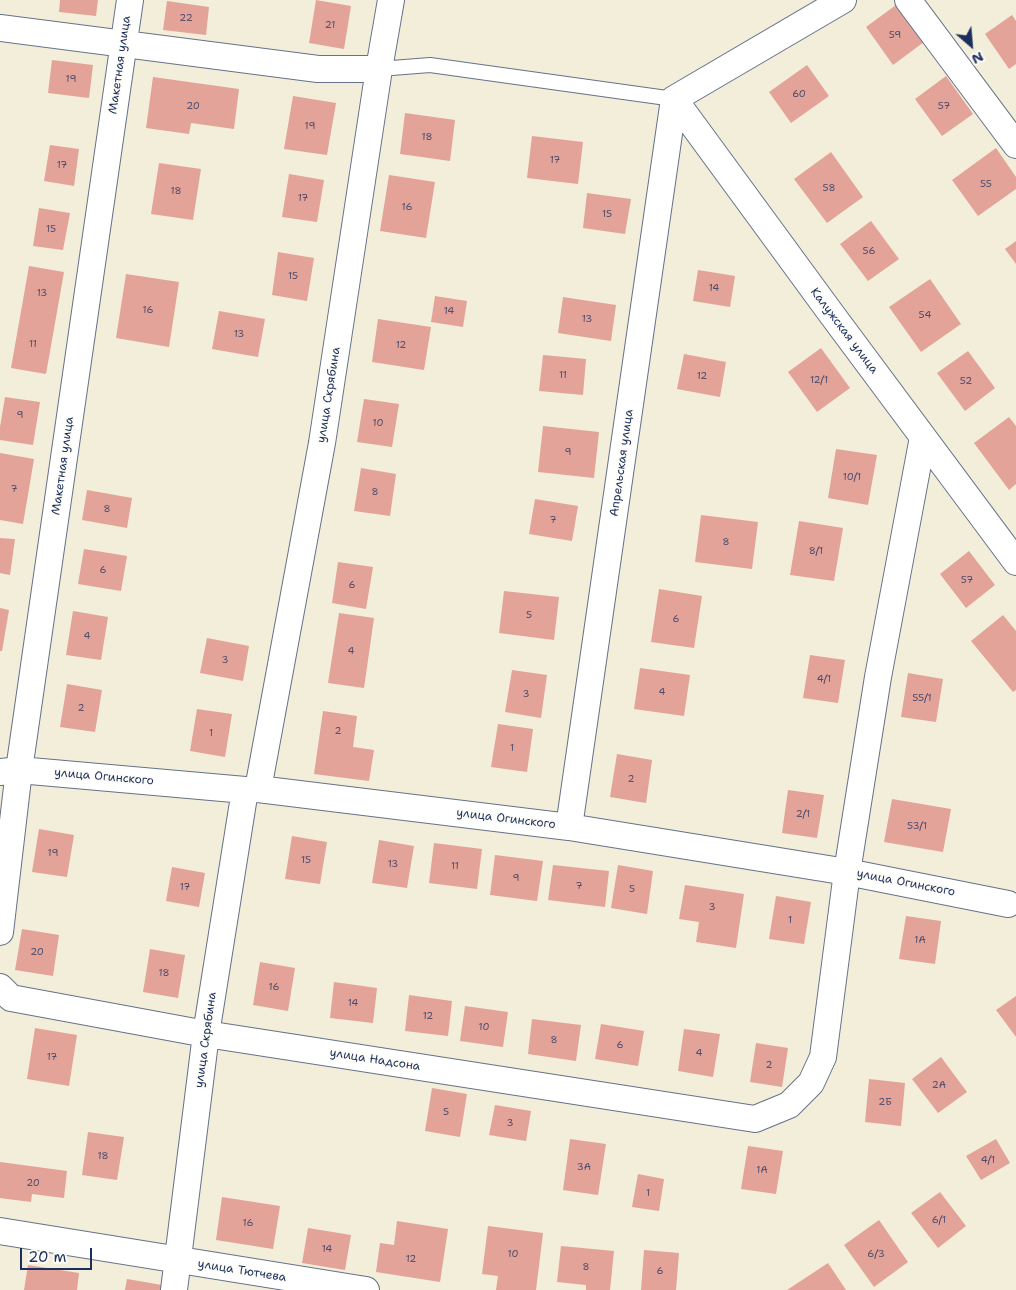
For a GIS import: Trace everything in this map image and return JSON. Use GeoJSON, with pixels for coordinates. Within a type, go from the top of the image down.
{"type":"FeatureCollection","features":[{"type":"Feature","properties":{"kind":"street","name":"Макетная улица"},"geometry":{"type":"LineString","coordinates":[[0,932],[10,771],[130,0]]}},
{"type":"Feature","properties":{"kind":"street","name":"улица Скрябина"},"geometry":{"type":"LineString","coordinates":[[174,1290],[206,1034],[252,789],[322,443],[378,69],[392,0]]}},
{"type":"Feature","properties":{"kind":"street"},"geometry":{"type":"LineString","coordinates":[[674,99],[843,0]]}},
{"type":"Feature","properties":{"kind":"street"},"geometry":{"type":"LineString","coordinates":[[908,0],[1016,145]]}},
{"type":"Feature","properties":{"kind":"street"},"geometry":{"type":"LineString","coordinates":[[0,28],[318,70],[378,69]]}},
{"type":"Feature","properties":{"kind":"street","name":"Калужская улица"},"geometry":{"type":"LineString","coordinates":[[674,99],[1016,562]]}},
{"type":"Feature","properties":{"kind":"street","name":"Апрельская улица"},"geometry":{"type":"LineString","coordinates":[[569,827],[674,99]]}},
{"type":"Feature","properties":{"kind":"street"},"geometry":{"type":"LineString","coordinates":[[847,872],[878,677],[923,437]]}},
{"type":"Feature","properties":{"kind":"street","name":"улица Огинского"},"geometry":{"type":"LineString","coordinates":[[10,771],[252,789],[569,827],[847,872],[1008,904]]}},
{"type":"Feature","properties":{"kind":"street","name":"улица Надсона"},"geometry":{"type":"LineString","coordinates":[[0,987],[12,998],[206,1034],[755,1119],[789,1105],[811,1083],[823,1057],[847,872]]}},
{"type":"Feature","properties":{"kind":"street","name":"улица Тютчева"},"geometry":{"type":"LineString","coordinates":[[0,1231],[366,1290]]}},
{"type":"Feature","properties":{"kind":"lane"},"geometry":{"type":"LineString","coordinates":[[378,69],[430,65],[674,99]]}},
{"type":"Feature","properties":{"kind":"building"},"geometry":{"type":"Polygon","coordinates":[[[60,0],[98,0],[96,16],[59,12],[60,0]]]}},
{"type":"Feature","properties":{"kind":"building"},"geometry":{"type":"Polygon","coordinates":[[[316,0],[351,6],[344,49],[309,43],[316,0]]]}},
{"type":"Feature","properties":{"kind":"building"},"geometry":{"type":"Polygon","coordinates":[[[167,1],[209,7],[206,35],[163,30],[167,1]]]}},
{"type":"Feature","properties":{"kind":"building"},"geometry":{"type":"Polygon","coordinates":[[[896,5],[924,42],[893,65],[866,27],[896,5]]]}},
{"type":"Feature","properties":{"kind":"building"},"geometry":{"type":"Polygon","coordinates":[[[1012,15],[1016,21],[1016,64],[1009,69],[985,34],[1012,15]]]}},
{"type":"Feature","properties":{"kind":"building"},"geometry":{"type":"Polygon","coordinates":[[[52,60],[93,65],[89,98],[48,93],[52,60]]]}},
{"type":"Feature","properties":{"kind":"building"},"geometry":{"type":"Polygon","coordinates":[[[807,65],[829,96],[791,123],[769,92],[807,65]]]}},
{"type":"Feature","properties":{"kind":"building"},"geometry":{"type":"Polygon","coordinates":[[[946,76],[973,114],[942,136],[915,99],[946,76]]]}},
{"type":"Feature","properties":{"kind":"building"},"geometry":{"type":"Polygon","coordinates":[[[153,77],[239,89],[234,129],[191,123],[189,134],[146,128],[153,77]]]}},
{"type":"Feature","properties":{"kind":"building"},"geometry":{"type":"Polygon","coordinates":[[[293,96],[336,103],[327,155],[284,149],[293,96]]]}},
{"type":"Feature","properties":{"kind":"building"},"geometry":{"type":"Polygon","coordinates":[[[405,113],[455,120],[450,161],[400,154],[405,113]]]}},
{"type":"Feature","properties":{"kind":"building"},"geometry":{"type":"Polygon","coordinates":[[[532,136],[583,142],[578,184],[527,178],[532,136]]]}},
{"type":"Feature","properties":{"kind":"building"},"geometry":{"type":"Polygon","coordinates":[[[50,145],[79,149],[74,186],[44,181],[50,145]]]}},
{"type":"Feature","properties":{"kind":"building"},"geometry":{"type":"Polygon","coordinates":[[[996,148],[1016,177],[1016,189],[978,216],[952,180],[996,148]]]}},
{"type":"Feature","properties":{"kind":"building"},"geometry":{"type":"Polygon","coordinates":[[[831,152],[863,197],[827,223],[794,179],[831,152]]]}},
{"type":"Feature","properties":{"kind":"building"},"geometry":{"type":"Polygon","coordinates":[[[159,163],[201,169],[193,220],[151,214],[159,163]]]}},
{"type":"Feature","properties":{"kind":"building"},"geometry":{"type":"Polygon","coordinates":[[[289,174],[324,180],[317,222],[282,217],[289,174]]]}},
{"type":"Feature","properties":{"kind":"building"},"geometry":{"type":"Polygon","coordinates":[[[389,175],[435,182],[426,238],[380,231],[389,175]]]}},
{"type":"Feature","properties":{"kind":"building"},"geometry":{"type":"Polygon","coordinates":[[[587,193],[631,199],[625,234],[583,228],[587,193]]]}},
{"type":"Feature","properties":{"kind":"building"},"geometry":{"type":"Polygon","coordinates":[[[39,208],[70,213],[63,250],[33,246],[39,208]]]}},
{"type":"Feature","properties":{"kind":"building"},"geometry":{"type":"Polygon","coordinates":[[[871,221],[899,259],[868,281],[840,244],[871,221]]]}},
{"type":"Feature","properties":{"kind":"building"},"geometry":{"type":"Polygon","coordinates":[[[1016,241],[1016,264],[1005,249],[1016,241]]]}},
{"type":"Feature","properties":{"kind":"building"},"geometry":{"type":"Polygon","coordinates":[[[278,252],[314,258],[307,301],[272,295],[278,252]]]}},
{"type":"Feature","properties":{"kind":"building"},"geometry":{"type":"Polygon","coordinates":[[[29,266],[64,272],[46,374],[11,368],[29,266]]]}},
{"type":"Feature","properties":{"kind":"building"},"geometry":{"type":"Polygon","coordinates":[[[698,270],[735,276],[730,307],[693,301],[698,270]]]}},
{"type":"Feature","properties":{"kind":"building"},"geometry":{"type":"Polygon","coordinates":[[[126,274],[179,282],[169,347],[116,338],[126,274]]]}},
{"type":"Feature","properties":{"kind":"building"},"geometry":{"type":"Polygon","coordinates":[[[930,279],[961,324],[921,352],[889,307],[930,279]]]}},
{"type":"Feature","properties":{"kind":"building"},"geometry":{"type":"Polygon","coordinates":[[[435,296],[467,301],[463,327],[431,322],[435,296]]]}},
{"type":"Feature","properties":{"kind":"building"},"geometry":{"type":"Polygon","coordinates":[[[563,297],[616,305],[611,341],[558,333],[563,297]]]}},
{"type":"Feature","properties":{"kind":"building"},"geometry":{"type":"Polygon","coordinates":[[[219,311],[265,319],[258,357],[212,349],[219,311]]]}},
{"type":"Feature","properties":{"kind":"building"},"geometry":{"type":"Polygon","coordinates":[[[378,319],[431,327],[424,370],[372,362],[378,319]]]}},
{"type":"Feature","properties":{"kind":"building"},"geometry":{"type":"Polygon","coordinates":[[[821,348],[850,388],[817,412],[788,372],[821,348]]]}},
{"type":"Feature","properties":{"kind":"building"},"geometry":{"type":"Polygon","coordinates":[[[968,351],[995,388],[965,411],[937,373],[968,351]]]}},
{"type":"Feature","properties":{"kind":"building"},"geometry":{"type":"Polygon","coordinates":[[[684,354],[726,362],[720,397],[677,389],[684,354]]]}},
{"type":"Feature","properties":{"kind":"building"},"geometry":{"type":"Polygon","coordinates":[[[543,355],[586,359],[583,395],[539,391],[543,355]]]}},
{"type":"Feature","properties":{"kind":"building"},"geometry":{"type":"Polygon","coordinates":[[[5,397],[40,402],[33,445],[0,440],[0,427],[5,397]]]}},
{"type":"Feature","properties":{"kind":"building"},"geometry":{"type":"Polygon","coordinates":[[[364,399],[399,404],[392,447],[357,442],[364,399]]]}},
{"type":"Feature","properties":{"kind":"building"},"geometry":{"type":"Polygon","coordinates":[[[1009,417],[1016,426],[1016,484],[1009,490],[974,443],[1009,417]]]}},
{"type":"Feature","properties":{"kind":"building"},"geometry":{"type":"Polygon","coordinates":[[[543,426],[599,432],[594,478],[538,472],[543,426]]]}},
{"type":"Feature","properties":{"kind":"building"},"geometry":{"type":"Polygon","coordinates":[[[836,449],[877,455],[868,505],[828,498],[836,449]]]}},
{"type":"Feature","properties":{"kind":"building"},"geometry":{"type":"Polygon","coordinates":[[[0,453],[34,459],[23,524],[0,520],[0,453]]]}},
{"type":"Feature","properties":{"kind":"building"},"geometry":{"type":"Polygon","coordinates":[[[361,468],[396,474],[390,516],[354,511],[361,468]]]}},
{"type":"Feature","properties":{"kind":"building"},"geometry":{"type":"Polygon","coordinates":[[[87,490],[132,498],[127,528],[82,520],[87,490]]]}},
{"type":"Feature","properties":{"kind":"building"},"geometry":{"type":"Polygon","coordinates":[[[535,499],[578,506],[572,541],[529,534],[535,499]]]}},
{"type":"Feature","properties":{"kind":"building"},"geometry":{"type":"Polygon","coordinates":[[[701,515],[758,522],[752,569],[695,562],[701,515]]]}},
{"type":"Feature","properties":{"kind":"building"},"geometry":{"type":"Polygon","coordinates":[[[799,521],[843,528],[834,581],[790,575],[799,521]]]}},
{"type":"Feature","properties":{"kind":"building"},"geometry":{"type":"Polygon","coordinates":[[[0,538],[15,539],[10,575],[0,573],[0,538]]]}},
{"type":"Feature","properties":{"kind":"building"},"geometry":{"type":"Polygon","coordinates":[[[84,549],[127,556],[121,591],[78,584],[84,549]]]}},
{"type":"Feature","properties":{"kind":"building"},"geometry":{"type":"Polygon","coordinates":[[[969,551],[995,585],[966,608],[940,574],[969,551]]]}},
{"type":"Feature","properties":{"kind":"building"},"geometry":{"type":"Polygon","coordinates":[[[338,562],[373,567],[366,609],[332,603],[338,562]]]}},
{"type":"Feature","properties":{"kind":"building"},"geometry":{"type":"Polygon","coordinates":[[[659,589],[702,596],[694,648],[651,642],[659,589]]]}},
{"type":"Feature","properties":{"kind":"building"},"geometry":{"type":"Polygon","coordinates":[[[504,591],[559,597],[554,640],[499,633],[504,591]]]}},
{"type":"Feature","properties":{"kind":"building"},"geometry":{"type":"Polygon","coordinates":[[[0,608],[9,610],[2,651],[0,651],[0,608]]]}},
{"type":"Feature","properties":{"kind":"building"},"geometry":{"type":"Polygon","coordinates":[[[73,611],[108,617],[101,660],[66,655],[73,611]]]}},
{"type":"Feature","properties":{"kind":"building"},"geometry":{"type":"Polygon","coordinates":[[[339,613],[374,618],[364,688],[328,683],[339,613]]]}},
{"type":"Feature","properties":{"kind":"building"},"geometry":{"type":"Polygon","coordinates":[[[1003,615],[1016,631],[1016,690],[1013,692],[971,641],[1003,615]]]}},
{"type":"Feature","properties":{"kind":"building"},"geometry":{"type":"Polygon","coordinates":[[[207,638],[249,646],[243,681],[200,673],[207,638]]]}},
{"type":"Feature","properties":{"kind":"building"},"geometry":{"type":"Polygon","coordinates":[[[810,655],[845,660],[838,703],[803,698],[810,655]]]}},
{"type":"Feature","properties":{"kind":"building"},"geometry":{"type":"Polygon","coordinates":[[[640,668],[690,675],[684,716],[634,709],[640,668]]]}},
{"type":"Feature","properties":{"kind":"building"},"geometry":{"type":"Polygon","coordinates":[[[512,670],[547,675],[541,718],[505,712],[512,670]]]}},
{"type":"Feature","properties":{"kind":"building"},"geometry":{"type":"Polygon","coordinates":[[[908,673],[943,679],[936,722],[901,717],[908,673]]]}},
{"type":"Feature","properties":{"kind":"building"},"geometry":{"type":"Polygon","coordinates":[[[67,684],[102,690],[95,732],[60,727],[67,684]]]}},
{"type":"Feature","properties":{"kind":"building"},"geometry":{"type":"Polygon","coordinates":[[[197,709],[232,714],[225,757],[190,751],[197,709]]]}},
{"type":"Feature","properties":{"kind":"building"},"geometry":{"type":"Polygon","coordinates":[[[323,711],[357,716],[353,747],[374,750],[369,781],[314,774],[323,711]]]}},
{"type":"Feature","properties":{"kind":"building"},"geometry":{"type":"Polygon","coordinates":[[[498,724],[533,729],[527,772],[491,767],[498,724]]]}},
{"type":"Feature","properties":{"kind":"building"},"geometry":{"type":"Polygon","coordinates":[[[617,754],[652,760],[646,803],[610,797],[617,754]]]}},
{"type":"Feature","properties":{"kind":"building"},"geometry":{"type":"Polygon","coordinates":[[[788,790],[824,795],[817,838],[782,833],[788,790]]]}},
{"type":"Feature","properties":{"kind":"building"},"geometry":{"type":"Polygon","coordinates":[[[892,799],[951,809],[943,852],[884,842],[892,799]]]}},
{"type":"Feature","properties":{"kind":"building"},"geometry":{"type":"Polygon","coordinates":[[[39,829],[74,835],[67,877],[32,872],[39,829]]]}},
{"type":"Feature","properties":{"kind":"building"},"geometry":{"type":"Polygon","coordinates":[[[292,836],[327,842],[320,884],[285,879],[292,836]]]}},
{"type":"Feature","properties":{"kind":"building"},"geometry":{"type":"Polygon","coordinates":[[[379,840],[414,846],[407,888],[372,883],[379,840]]]}},
{"type":"Feature","properties":{"kind":"building"},"geometry":{"type":"Polygon","coordinates":[[[434,843],[482,849],[477,889],[429,883],[434,843]]]}},
{"type":"Feature","properties":{"kind":"building"},"geometry":{"type":"Polygon","coordinates":[[[495,855],[543,861],[537,901],[490,895],[495,855]]]}},
{"type":"Feature","properties":{"kind":"building"},"geometry":{"type":"Polygon","coordinates":[[[553,865],[609,871],[605,907],[548,900],[553,865]]]}},
{"type":"Feature","properties":{"kind":"building"},"geometry":{"type":"Polygon","coordinates":[[[618,865],[653,871],[647,914],[611,908],[618,865]]]}},
{"type":"Feature","properties":{"kind":"building"},"geometry":{"type":"Polygon","coordinates":[[[172,867],[205,873],[199,907],[166,901],[172,867]]]}},
{"type":"Feature","properties":{"kind":"building"},"geometry":{"type":"Polygon","coordinates":[[[685,885],[744,894],[736,948],[696,942],[699,922],[679,919],[685,885]]]}},
{"type":"Feature","properties":{"kind":"building"},"geometry":{"type":"Polygon","coordinates":[[[776,896],[811,902],[804,944],[769,939],[776,896]]]}},
{"type":"Feature","properties":{"kind":"building"},"geometry":{"type":"Polygon","coordinates":[[[906,916],[941,921],[935,964],[899,959],[906,916]]]}},
{"type":"Feature","properties":{"kind":"building"},"geometry":{"type":"Polygon","coordinates":[[[22,929],[59,935],[53,976],[15,970],[22,929]]]}},
{"type":"Feature","properties":{"kind":"building"},"geometry":{"type":"Polygon","coordinates":[[[150,949],[185,955],[178,998],[143,992],[150,949]]]}},
{"type":"Feature","properties":{"kind":"building"},"geometry":{"type":"Polygon","coordinates":[[[260,962],[295,968],[288,1011],[253,1005],[260,962]]]}},
{"type":"Feature","properties":{"kind":"building"},"geometry":{"type":"Polygon","coordinates":[[[334,982],[377,988],[373,1023],[330,1018],[334,982]]]}},
{"type":"Feature","properties":{"kind":"building"},"geometry":{"type":"Polygon","coordinates":[[[409,995],[452,1001],[448,1036],[405,1031],[409,995]]]}},
{"type":"Feature","properties":{"kind":"building"},"geometry":{"type":"Polygon","coordinates":[[[1016,996],[1016,1037],[996,1010],[1016,996]]]}},
{"type":"Feature","properties":{"kind":"building"},"geometry":{"type":"Polygon","coordinates":[[[465,1006],[508,1012],[503,1047],[460,1041],[465,1006]]]}},
{"type":"Feature","properties":{"kind":"building"},"geometry":{"type":"Polygon","coordinates":[[[532,1019],[581,1025],[576,1061],[528,1054],[532,1019]]]}},
{"type":"Feature","properties":{"kind":"building"},"geometry":{"type":"Polygon","coordinates":[[[601,1024],[644,1031],[638,1066],[595,1059],[601,1024]]]}},
{"type":"Feature","properties":{"kind":"building"},"geometry":{"type":"Polygon","coordinates":[[[35,1028],[77,1035],[69,1086],[27,1079],[35,1028]]]}},
{"type":"Feature","properties":{"kind":"building"},"geometry":{"type":"Polygon","coordinates":[[[684,1029],[720,1034],[713,1077],[678,1071],[684,1029]]]}},
{"type":"Feature","properties":{"kind":"building"},"geometry":{"type":"Polygon","coordinates":[[[756,1043],[788,1048],[782,1087],[750,1082],[756,1043]]]}},
{"type":"Feature","properties":{"kind":"building"},"geometry":{"type":"Polygon","coordinates":[[[941,1057],[967,1092],[938,1113],[912,1079],[941,1057]]]}},
{"type":"Feature","properties":{"kind":"building"},"geometry":{"type":"Polygon","coordinates":[[[869,1079],[905,1083],[901,1126],[865,1122],[869,1079]]]}},
{"type":"Feature","properties":{"kind":"building"},"geometry":{"type":"Polygon","coordinates":[[[432,1088],[467,1094],[460,1137],[425,1131],[432,1088]]]}},
{"type":"Feature","properties":{"kind":"building"},"geometry":{"type":"Polygon","coordinates":[[[495,1105],[531,1111],[526,1141],[489,1135],[495,1105]]]}},
{"type":"Feature","properties":{"kind":"building"},"geometry":{"type":"Polygon","coordinates":[[[88,1132],[124,1137],[117,1180],[82,1175],[88,1132]]]}},
{"type":"Feature","properties":{"kind":"building"},"geometry":{"type":"Polygon","coordinates":[[[570,1139],[606,1144],[598,1195],[563,1190],[570,1139]]]}},
{"type":"Feature","properties":{"kind":"building"},"geometry":{"type":"Polygon","coordinates":[[[996,1139],[1010,1163],[981,1180],[966,1156],[996,1139]]]}},
{"type":"Feature","properties":{"kind":"building"},"geometry":{"type":"Polygon","coordinates":[[[748,1146],[783,1151],[776,1194],[741,1189],[748,1146]]]}},
{"type":"Feature","properties":{"kind":"building"},"geometry":{"type":"Polygon","coordinates":[[[0,1162],[67,1171],[64,1198],[32,1194],[31,1202],[0,1198],[0,1162]]]}},
{"type":"Feature","properties":{"kind":"building"},"geometry":{"type":"Polygon","coordinates":[[[638,1174],[664,1179],[659,1211],[632,1207],[638,1174]]]}},
{"type":"Feature","properties":{"kind":"building"},"geometry":{"type":"Polygon","coordinates":[[[940,1192],[966,1226],[938,1248],[911,1213],[940,1192]]]}},
{"type":"Feature","properties":{"kind":"building"},"geometry":{"type":"Polygon","coordinates":[[[222,1197],[280,1206],[273,1249],[216,1240],[222,1197]]]}},
{"type":"Feature","properties":{"kind":"building"},"geometry":{"type":"Polygon","coordinates":[[[879,1220],[908,1262],[874,1287],[844,1245],[879,1220]]]}},
{"type":"Feature","properties":{"kind":"building"},"geometry":{"type":"Polygon","coordinates":[[[397,1221],[448,1229],[440,1282],[376,1272],[380,1243],[394,1245],[397,1221]]]}},
{"type":"Feature","properties":{"kind":"building"},"geometry":{"type":"Polygon","coordinates":[[[488,1226],[543,1233],[536,1290],[496,1290],[498,1276],[482,1274],[488,1226]]]}},
{"type":"Feature","properties":{"kind":"building"},"geometry":{"type":"Polygon","coordinates":[[[308,1228],[351,1235],[345,1270],[302,1263],[308,1228]]]}},
{"type":"Feature","properties":{"kind":"building"},"geometry":{"type":"Polygon","coordinates":[[[561,1246],[614,1251],[610,1290],[586,1290],[586,1285],[557,1282],[561,1246]]]}},
{"type":"Feature","properties":{"kind":"building"},"geometry":{"type":"Polygon","coordinates":[[[644,1250],[679,1253],[676,1290],[641,1290],[644,1250]]]}},
{"type":"Feature","properties":{"kind":"building"},"geometry":{"type":"Polygon","coordinates":[[[828,1263],[846,1290],[787,1290],[828,1263]]]}},
{"type":"Feature","properties":{"kind":"building"},"geometry":{"type":"Polygon","coordinates":[[[28,1265],[79,1273],[77,1290],[24,1290],[28,1265]]]}},
{"type":"Feature","properties":{"kind":"building"},"geometry":{"type":"Polygon","coordinates":[[[127,1279],[162,1285],[161,1290],[125,1290],[127,1279]]]}}]}
